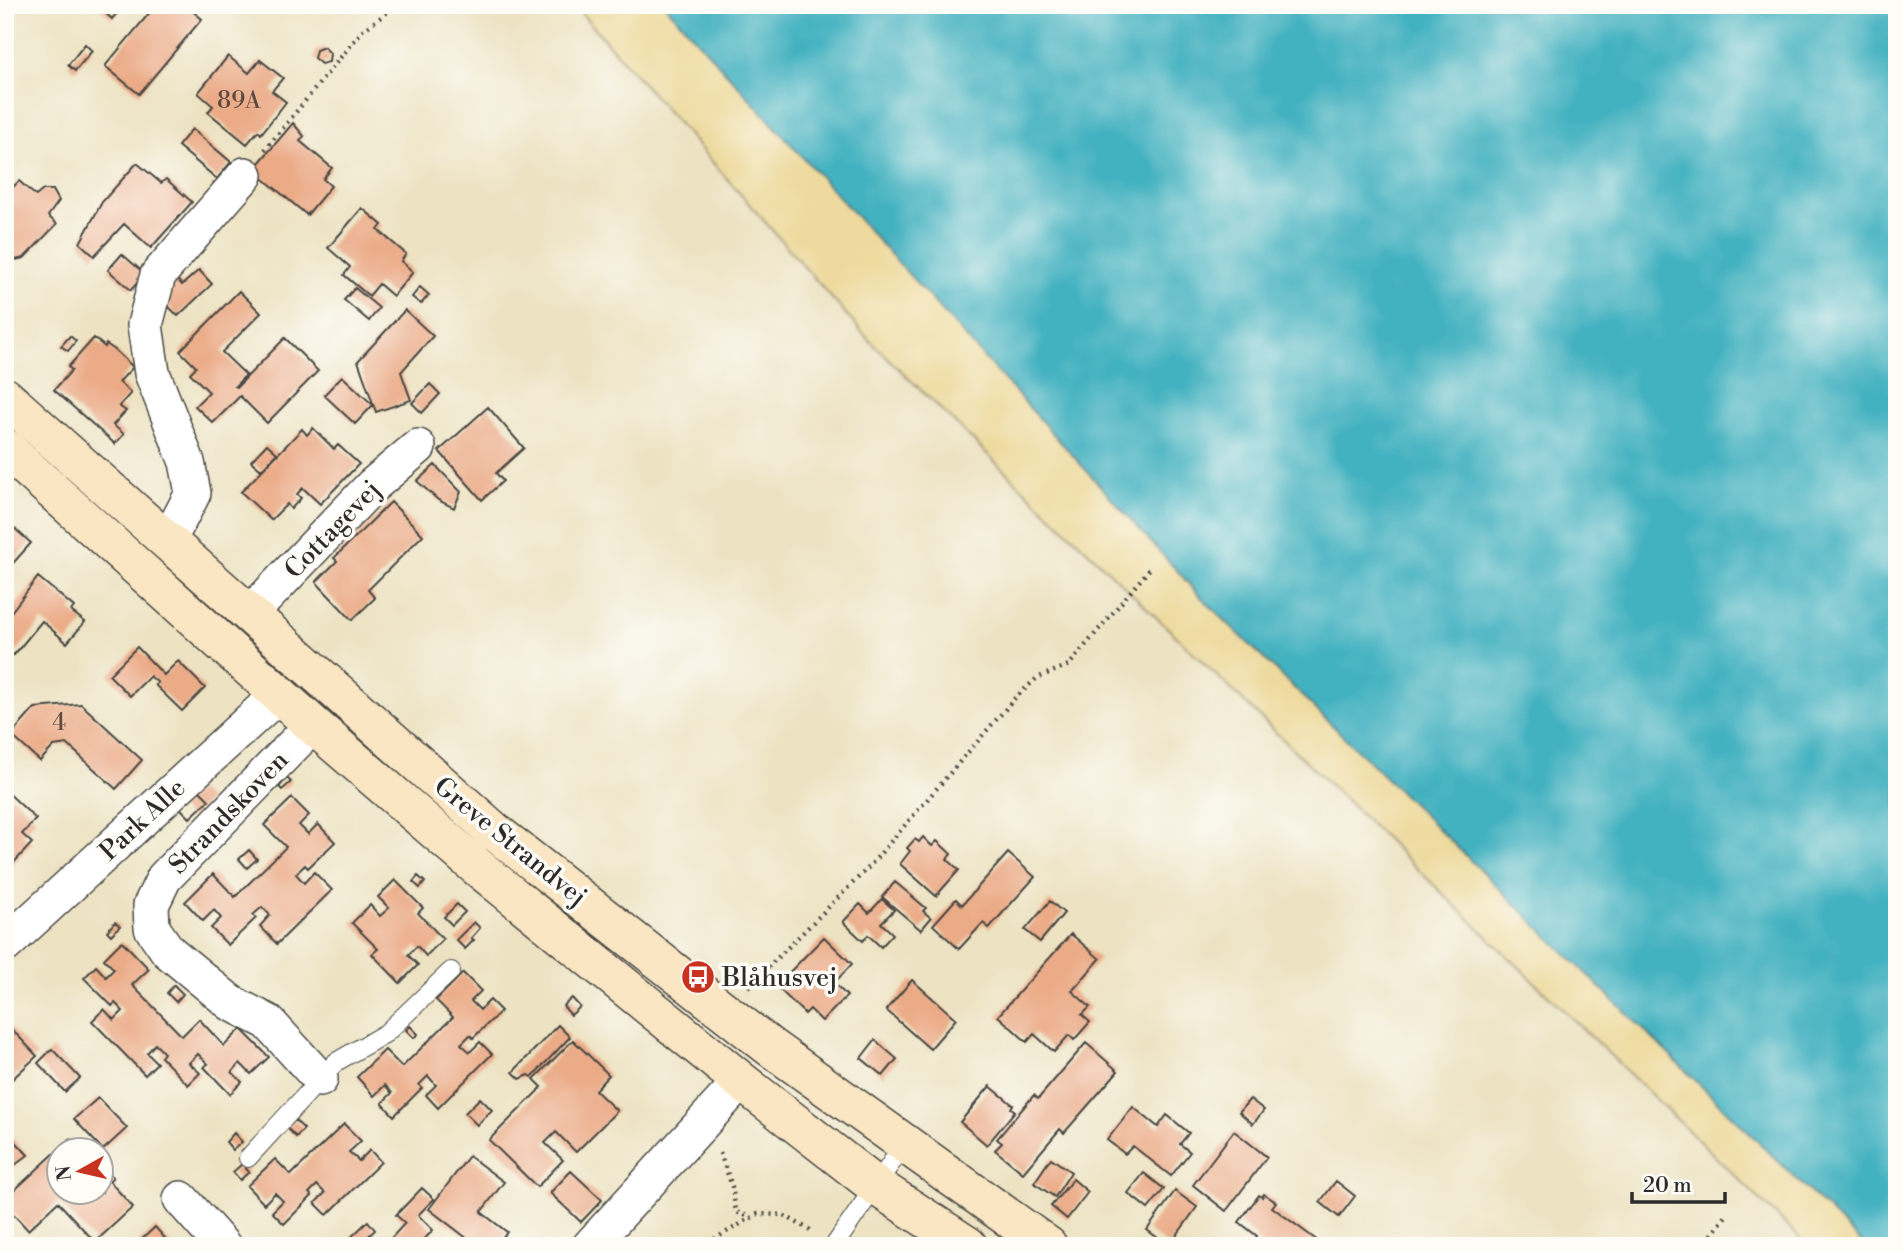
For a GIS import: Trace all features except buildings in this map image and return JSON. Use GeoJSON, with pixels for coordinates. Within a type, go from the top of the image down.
{"type":"FeatureCollection","features":[{"type":"Feature","properties":{"kind":"main road","name":"Greve Strandvej"},"geometry":{"type":"LineString","coordinates":[[5,397],[495,832],[723,1011],[1048,1246]]}},
{"type":"Feature","properties":{"kind":"main road","name":"Greve Strandvej"},"geometry":{"type":"LineString","coordinates":[[5,448],[313,725],[475,865],[741,1081],[876,1186],[968,1246]]}},
{"type":"Feature","properties":{"kind":"street"},"geometry":{"type":"LineString","coordinates":[[168,541],[193,493],[187,462],[152,373],[145,324],[158,275],[245,175]]}},
{"type":"Feature","properties":{"kind":"street","name":"Cottagevej"},"geometry":{"type":"LineString","coordinates":[[249,615],[372,486],[418,447]]}},
{"type":"Feature","properties":{"kind":"street","name":"Park Alle"},"geometry":{"type":"LineString","coordinates":[[5,945],[280,693]]}},
{"type":"Feature","properties":{"kind":"street","name":"Strandskoven"},"geometry":{"type":"LineString","coordinates":[[313,725],[164,878],[151,905],[152,928],[168,951],[231,1003],[268,1022],[320,1079]]}},
{"type":"Feature","properties":{"kind":"street"},"geometry":{"type":"LineString","coordinates":[[590,1246],[741,1081]]}},
{"type":"Feature","properties":{"kind":"street"},"geometry":{"type":"LineString","coordinates":[[181,1199],[223,1246]]}},
{"type":"Feature","properties":{"kind":"lane"},"geometry":{"type":"LineString","coordinates":[[248,1158],[336,1062],[386,1033],[451,971]]}},
{"type":"Feature","properties":{"kind":"lane"},"geometry":{"type":"LineString","coordinates":[[835,1244],[905,1143]]}},
{"type":"Feature","properties":{"kind":"path"},"geometry":{"type":"LineString","coordinates":[[245,175],[363,30],[398,5]]}},
{"type":"Feature","properties":{"kind":"path"},"geometry":{"type":"LineString","coordinates":[[723,1011],[868,868],[1015,698],[1037,678],[1069,665],[1152,566]]}},
{"type":"Feature","properties":{"kind":"path"},"geometry":{"type":"LineString","coordinates":[[705,1121],[722,1157],[737,1212],[750,1217]]}},
{"type":"Feature","properties":{"kind":"path"},"geometry":{"type":"LineString","coordinates":[[702,1246],[758,1214],[783,1215],[835,1244]]}},
{"type":"Feature","properties":{"kind":"path"},"geometry":{"type":"LineString","coordinates":[[1703,1246],[1726,1216]]}},
{"type":"Feature","properties":{"kind":"sand"},"geometry":{"type":"Polygon","coordinates":[[[574,5],[665,5],[1200,596],[1865,1246],[1808,1246],[867,338],[574,5]]]}},
{"type":"Feature","properties":{"kind":"water"},"geometry":{"type":"Polygon","coordinates":[[[665,5],[1897,5],[1897,1246],[1865,1246],[1200,596],[665,5]]]}},
{"type":"Feature","properties":{"kind":"place","name":"Blåhusvej"},"geometry":{"type":"Point","coordinates":[698,977]}}]}
